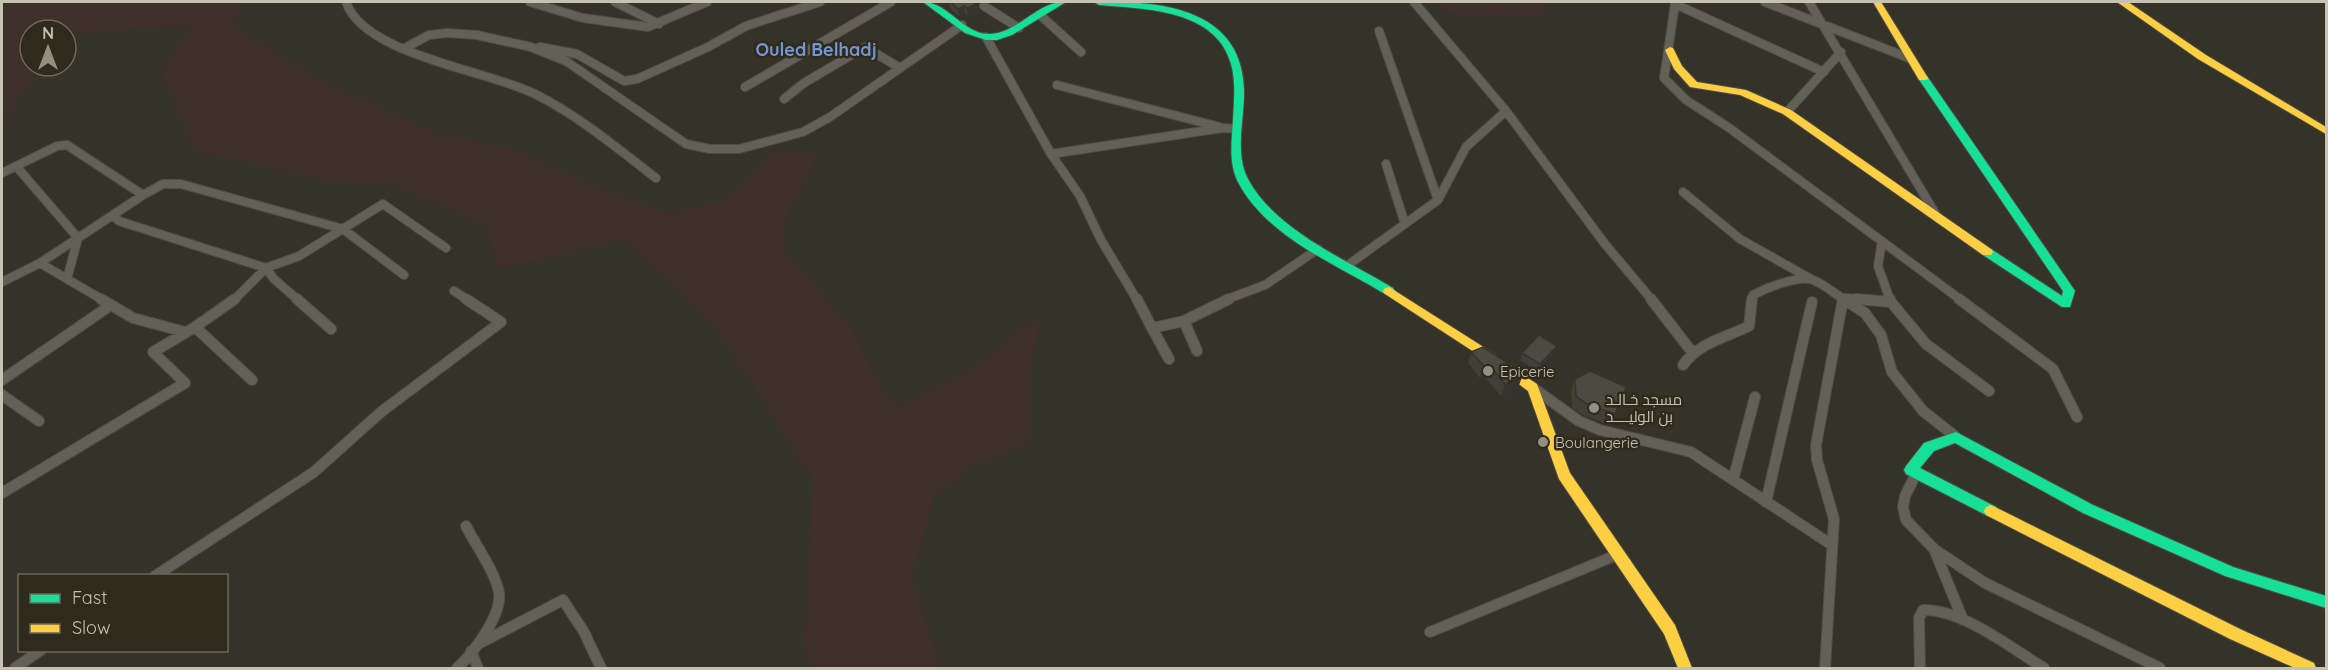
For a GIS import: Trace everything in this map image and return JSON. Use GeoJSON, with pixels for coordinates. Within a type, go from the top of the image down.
{"type":"FeatureCollection","features":[{"type":"Feature","properties":{"kind":"street"},"geometry":{"type":"LineString","coordinates":[[346,2],[351,15],[363,29],[404,49],[472,69],[557,104],[656,178]]}},
{"type":"Feature","properties":{"kind":"street"},"geometry":{"type":"LineString","coordinates":[[530,2],[583,18],[648,27],[659,24],[694,4],[707,2]]}},
{"type":"Feature","properties":{"kind":"street"},"geometry":{"type":"LineString","coordinates":[[615,2],[659,24]]}},
{"type":"Feature","properties":{"kind":"street"},"geometry":{"type":"LineString","coordinates":[[404,49],[429,35],[447,33],[477,35],[576,54],[624,81],[637,79],[708,47],[746,26],[820,2]]}},
{"type":"Feature","properties":{"kind":"street"},"geometry":{"type":"LineString","coordinates":[[745,87],[891,2]]}},
{"type":"Feature","properties":{"kind":"street"},"geometry":{"type":"LineString","coordinates":[[927,2],[977,35],[986,37],[1002,36],[1061,2]]}},
{"type":"Feature","properties":{"kind":"street"},"geometry":{"type":"LineString","coordinates":[[1099,2],[1160,9],[1185,15],[1211,28],[1227,41],[1233,52],[1236,69],[1236,152],[1243,182],[1253,197],[1276,221],[1453,332],[1579,421],[1600,430],[1691,452],[1832,545]]}},
{"type":"Feature","properties":{"kind":"street"},"geometry":{"type":"LineString","coordinates":[[1414,2],[1506,111],[1605,244],[1692,352]]}},
{"type":"Feature","properties":{"kind":"street"},"geometry":{"type":"LineString","coordinates":[[1765,2],[1909,58]]}},
{"type":"Feature","properties":{"kind":"street"},"geometry":{"type":"LineString","coordinates":[[1809,2],[1939,220]]}},
{"type":"Feature","properties":{"kind":"street"},"geometry":{"type":"LineString","coordinates":[[1670,50],[1678,67],[1694,85],[1734,89],[1761,96],[1939,220],[2066,304],[2069,291],[1909,58],[1877,2]]}},
{"type":"Feature","properties":{"kind":"street"},"geometry":{"type":"LineString","coordinates":[[2122,2],[2202,57],[2326,131]]}},
{"type":"Feature","properties":{"kind":"street"},"geometry":{"type":"LineString","coordinates":[[1824,72],[1675,3],[1670,50],[1665,59],[1664,78],[1686,100],[1728,127],[2053,369],[2077,417]]}},
{"type":"Feature","properties":{"kind":"street"},"geometry":{"type":"LineString","coordinates":[[984,6],[1019,28]]}},
{"type":"Feature","properties":{"kind":"street"},"geometry":{"type":"LineString","coordinates":[[1040,15],[1081,52]]}},
{"type":"Feature","properties":{"kind":"street"},"geometry":{"type":"LineString","coordinates":[[531,47],[566,61],[673,137],[697,148],[739,149],[803,132],[830,117],[962,25]]}},
{"type":"Feature","properties":{"kind":"street"},"geometry":{"type":"LineString","coordinates":[[1379,31],[1438,200]]}},
{"type":"Feature","properties":{"kind":"street"},"geometry":{"type":"LineString","coordinates":[[986,37],[1051,154],[1080,196],[1101,240],[1126,279],[1169,359]]}},
{"type":"Feature","properties":{"kind":"street"},"geometry":{"type":"LineString","coordinates":[[783,99],[804,83],[865,47],[900,68]]}},
{"type":"Feature","properties":{"kind":"street"},"geometry":{"type":"LineString","coordinates":[[1787,112],[1840,52]]}},
{"type":"Feature","properties":{"kind":"street"},"geometry":{"type":"LineString","coordinates":[[1057,85],[1222,128],[1237,129]]}},
{"type":"Feature","properties":{"kind":"street"},"geometry":{"type":"LineString","coordinates":[[1348,265],[1438,200],[1466,147],[1488,130],[1506,111]]}},
{"type":"Feature","properties":{"kind":"street"},"geometry":{"type":"LineString","coordinates":[[1051,154],[1222,128]]}},
{"type":"Feature","properties":{"kind":"street"},"geometry":{"type":"LineString","coordinates":[[2,173],[57,146],[67,145],[143,195]]}},
{"type":"Feature","properties":{"kind":"street"},"geometry":{"type":"LineString","coordinates":[[1386,164],[1405,224]]}},
{"type":"Feature","properties":{"kind":"street"},"geometry":{"type":"LineString","coordinates":[[16,166],[78,238]]}},
{"type":"Feature","properties":{"kind":"street"},"geometry":{"type":"LineString","coordinates":[[2,282],[40,263],[163,184],[181,184],[343,229],[404,275]]}},
{"type":"Feature","properties":{"kind":"street"},"geometry":{"type":"LineString","coordinates":[[1683,192],[1740,239],[1865,313],[1881,335],[1892,372],[1923,411],[1956,437],[2088,509],[2230,572],[2326,602]]}},
{"type":"Feature","properties":{"kind":"street"},"geometry":{"type":"LineString","coordinates":[[2,493],[185,383],[153,352],[233,301],[266,268],[299,256],[383,204],[446,248]]}},
{"type":"Feature","properties":{"kind":"street"},"geometry":{"type":"LineString","coordinates":[[113,215],[119,221],[266,268],[331,329]]}},
{"type":"Feature","properties":{"kind":"street"},"geometry":{"type":"LineString","coordinates":[[67,279],[78,238]]}},
{"type":"Feature","properties":{"kind":"street"},"geometry":{"type":"LineString","coordinates":[[1882,241],[1878,266],[1891,302],[1926,344],[1989,391]]}},
{"type":"Feature","properties":{"kind":"street"},"geometry":{"type":"LineString","coordinates":[[1152,328],[1184,321],[1219,303],[1265,285],[1318,249]]}},
{"type":"Feature","properties":{"kind":"street"},"geometry":{"type":"LineString","coordinates":[[40,263],[133,318],[185,332]]}},
{"type":"Feature","properties":{"kind":"street"},"geometry":{"type":"LineString","coordinates":[[1683,365],[1692,352],[1704,344],[1737,333],[1749,326],[1753,295],[1785,282],[1811,279]]}},
{"type":"Feature","properties":{"kind":"street"},"geometry":{"type":"LineString","coordinates":[[158,574],[314,472],[381,412],[501,322],[454,291]]}},
{"type":"Feature","properties":{"kind":"street"},"geometry":{"type":"LineString","coordinates":[[1843,298],[1891,302]]}},
{"type":"Feature","properties":{"kind":"street"},"geometry":{"type":"LineString","coordinates":[[1825,669],[1834,519],[1815,445],[1843,298]]}},
{"type":"Feature","properties":{"kind":"street"},"geometry":{"type":"LineString","coordinates":[[1766,502],[1812,302]]}},
{"type":"Feature","properties":{"kind":"street"},"geometry":{"type":"LineString","coordinates":[[2,380],[111,305]]}},
{"type":"Feature","properties":{"kind":"street"},"geometry":{"type":"LineString","coordinates":[[1184,321],[1197,351]]}},
{"type":"Feature","properties":{"kind":"street"},"geometry":{"type":"LineString","coordinates":[[195,327],[252,380]]}},
{"type":"Feature","properties":{"kind":"street"},"geometry":{"type":"LineString","coordinates":[[1533,388],[1564,475],[1670,630],[1685,669]]}},
{"type":"Feature","properties":{"kind":"street"},"geometry":{"type":"LineString","coordinates":[[2,395],[39,421]]}},
{"type":"Feature","properties":{"kind":"street"},"geometry":{"type":"LineString","coordinates":[[1733,480],[1755,397]]}},
{"type":"Feature","properties":{"kind":"street"},"geometry":{"type":"LineString","coordinates":[[1956,437],[1933,442],[1917,459],[1911,470],[2309,669]]}},
{"type":"Feature","properties":{"kind":"street"},"geometry":{"type":"LineString","coordinates":[[1916,474],[1905,496],[1906,520],[1935,549],[1985,583],[2160,669]]}},
{"type":"Feature","properties":{"kind":"street"},"geometry":{"type":"LineString","coordinates":[[466,526],[499,593],[495,612],[480,643]]}},
{"type":"Feature","properties":{"kind":"street"},"geometry":{"type":"LineString","coordinates":[[1935,549],[1963,620]]}},
{"type":"Feature","properties":{"kind":"street"},"geometry":{"type":"LineString","coordinates":[[1430,632],[1619,554]]}},
{"type":"Feature","properties":{"kind":"street"},"geometry":{"type":"LineString","coordinates":[[457,669],[480,643],[563,600],[584,632],[601,669]]}},
{"type":"Feature","properties":{"kind":"street"},"geometry":{"type":"LineString","coordinates":[[1920,669],[1919,618],[1923,610],[1929,608],[1963,620],[2044,669]]}},
{"type":"Feature","properties":{"kind":"street"},"geometry":{"type":"LineString","coordinates":[[471,651],[478,669]]}},
{"type":"Feature","properties":{"kind":"street"},"geometry":{"type":"LineString","coordinates":[[15,669],[40,652]]}},
{"type":"Feature","properties":{"kind":"shaded area"},"geometry":{"type":"Polygon","coordinates":[[[2,2],[244,2],[230,24],[316,78],[433,132],[516,150],[593,186],[674,215],[730,198],[776,150],[818,154],[794,204],[783,221],[785,253],[853,328],[862,352],[894,408],[973,369],[1041,315],[1030,372],[1030,442],[969,468],[934,497],[912,577],[941,668],[811,668],[804,649],[813,479],[713,323],[624,240],[498,269],[486,224],[390,184],[344,184],[197,151],[161,74],[192,25],[78,33],[78,18],[18,18],[18,78],[32,78],[9,113],[2,113],[2,2]]]}},
{"type":"Feature","properties":{"kind":"shaded area"},"geometry":{"type":"Polygon","coordinates":[[[1434,2],[1554,2],[1549,5],[1545,16],[1447,14],[1434,2]]]}},
{"type":"Feature","properties":{"kind":"building"},"geometry":{"type":"Polygon","coordinates":[[[951,2],[974,2],[976,4],[958,9],[951,2]]]}},
{"type":"Feature","properties":{"kind":"building"},"geometry":{"type":"Polygon","coordinates":[[[1539,335],[1557,346],[1540,364],[1522,353],[1539,335]]]}},
{"type":"Feature","properties":{"kind":"building"},"geometry":{"type":"Polygon","coordinates":[[[1483,347],[1511,365],[1522,377],[1505,384],[1488,364],[1484,366],[1471,352],[1483,347]]]}},
{"type":"Feature","properties":{"kind":"building"},"geometry":{"type":"Polygon","coordinates":[[[1590,371],[1626,387],[1615,414],[1587,404],[1576,396],[1575,379],[1590,371]]]}},
{"type":"Feature","properties":{"kind":"traffic: fast"},"geometry":{"type":"LineString","coordinates":[[927,2],[975,34],[986,37],[1008,33],[1061,2]]}},
{"type":"Feature","properties":{"kind":"traffic: fast"},"geometry":{"type":"LineString","coordinates":[[1099,2],[1175,12],[1210,27],[1223,39],[1233,56],[1237,71],[1239,95],[1236,151],[1238,167],[1244,182],[1256,200],[1290,231],[1389,291]]}},
{"type":"Feature","properties":{"kind":"traffic: fast"},"geometry":{"type":"LineString","coordinates":[[1923,78],[2069,291],[2066,304],[1987,252]]}},
{"type":"Feature","properties":{"kind":"traffic: fast"},"geometry":{"type":"LineString","coordinates":[[1991,511],[1911,470],[1929,447],[1956,437],[2088,509],[2230,572],[2326,602]]}},
{"type":"Feature","properties":{"kind":"traffic: slow"},"geometry":{"type":"LineString","coordinates":[[1877,2],[1923,78]]}},
{"type":"Feature","properties":{"kind":"traffic: slow"},"geometry":{"type":"LineString","coordinates":[[2122,2],[2202,57],[2326,131]]}},
{"type":"Feature","properties":{"kind":"traffic: slow"},"geometry":{"type":"LineString","coordinates":[[1670,50],[1678,67],[1694,85],[1742,92],[1787,112],[1987,252]]}},
{"type":"Feature","properties":{"kind":"traffic: slow"},"geometry":{"type":"LineString","coordinates":[[1389,291],[1492,358]]}},
{"type":"Feature","properties":{"kind":"traffic: slow"},"geometry":{"type":"LineString","coordinates":[[1508,370],[1533,388],[1564,475],[1670,630],[1685,668]]}},
{"type":"Feature","properties":{"kind":"traffic: slow"},"geometry":{"type":"LineString","coordinates":[[1991,511],[2235,634],[2309,668]]}},
{"type":"Feature","properties":{"kind":"place","name":"Epicerie"},"geometry":{"type":"Point","coordinates":[1488,371]}},
{"type":"Feature","properties":{"kind":"place","name":"مسجد خـالـد بن الوليــــد"},"geometry":{"type":"Point","coordinates":[1594,408]}},
{"type":"Feature","properties":{"kind":"place","name":"Boulangerie"},"geometry":{"type":"Point","coordinates":[1543,442]}},
{"type":"Feature","properties":{"kind":"district","name":"Ouled Belhadj"},"geometry":{"type":"Point","coordinates":[816,49]}}]}
